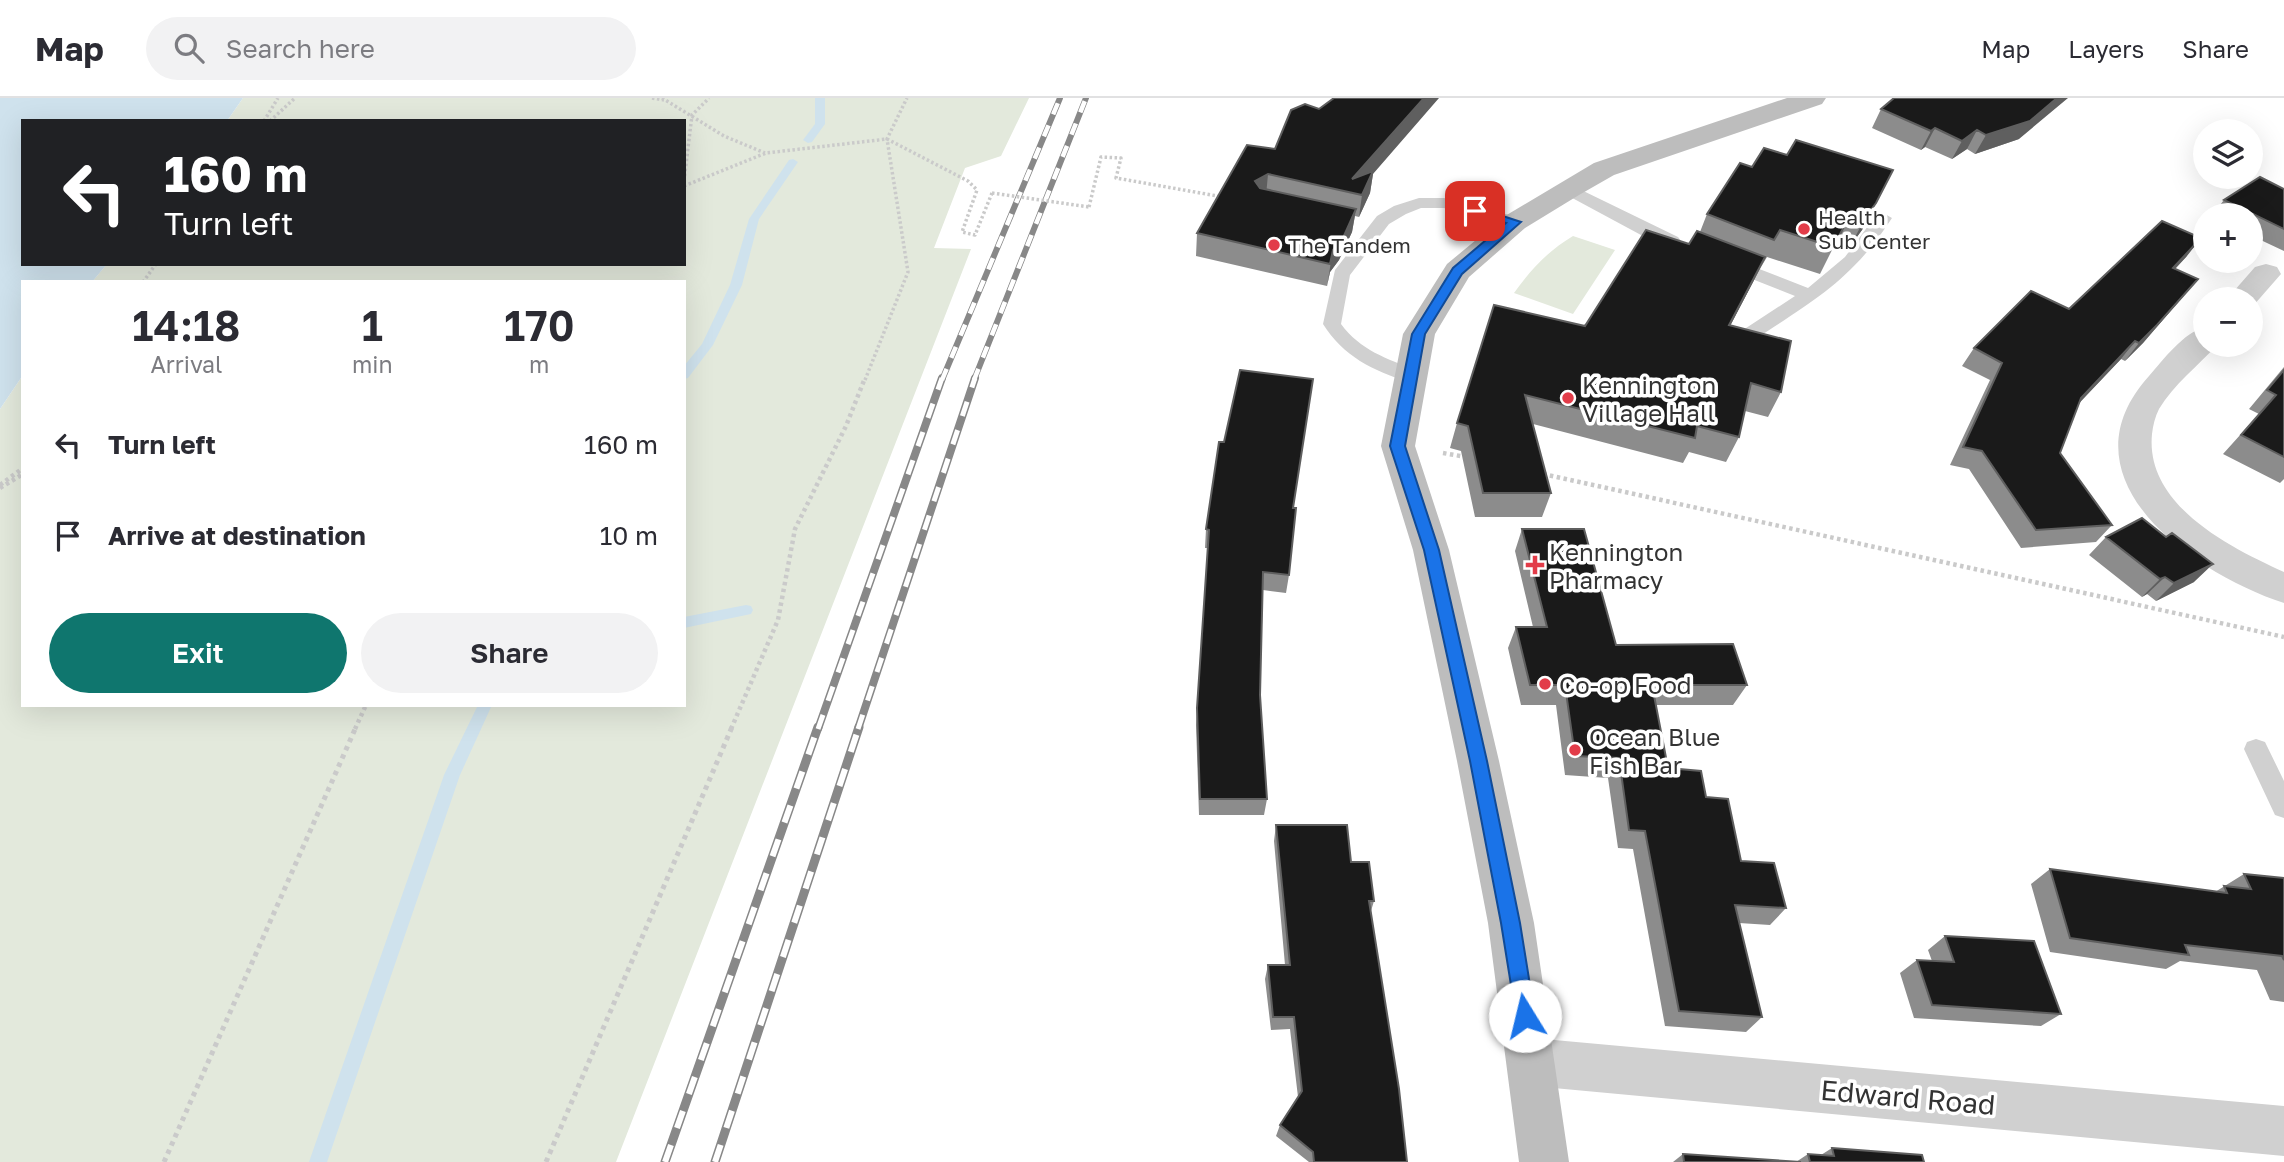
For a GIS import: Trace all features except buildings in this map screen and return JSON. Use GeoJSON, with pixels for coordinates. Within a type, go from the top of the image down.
{"type":"FeatureCollection","features":[{"type":"Feature","properties":{"kind":"street"},"geometry":{"type":"LineString","coordinates":[[1544,1162],[1511,923],[1478,761],[1431,550],[1398,446],[1409,375],[1419,334],[1458,271],[1515,222],[1569,189],[1604,169],[1813,98]]}},
{"type":"Feature","properties":{"kind":"street"},"geometry":{"type":"LineString","coordinates":[[2254,287],[2266,274]]}},
{"type":"Feature","properties":{"kind":"street"},"geometry":{"type":"LineString","coordinates":[[2193,351],[2149,398],[2137,420],[2133,440],[2135,461],[2148,492],[2172,521],[2217,555],[2284,588]]}},
{"type":"Feature","properties":{"kind":"street","name":"Edward Road"},"geometry":{"type":"LineString","coordinates":[[1532,1062],[2284,1132]]}},
{"type":"Feature","properties":{"kind":"lane"},"geometry":{"type":"LineString","coordinates":[[1569,189],[1647,231],[1683,245]]}},
{"type":"Feature","properties":{"kind":"lane"},"geometry":{"type":"LineString","coordinates":[[1409,375],[1366,358],[1345,343],[1332,324],[1341,274],[1368,228],[1399,210],[1419,203],[1444,203],[1515,222]]}},
{"type":"Feature","properties":{"kind":"lane"},"geometry":{"type":"LineString","coordinates":[[1747,336],[1809,295],[1855,257],[1883,218]]}},
{"type":"Feature","properties":{"kind":"lane"},"geometry":{"type":"LineString","coordinates":[[1719,259],[1809,295]]}},
{"type":"Feature","properties":{"kind":"lane"},"geometry":{"type":"LineString","coordinates":[[2256,749],[2284,807]]}},
{"type":"Feature","properties":{"kind":"path"},"geometry":{"type":"LineString","coordinates":[[265,119],[278,98]]}},
{"type":"Feature","properties":{"kind":"path"},"geometry":{"type":"LineString","coordinates":[[272,119],[295,98]]}},
{"type":"Feature","properties":{"kind":"path"},"geometry":{"type":"LineString","coordinates":[[652,98],[663,99],[724,136],[766,153]]}},
{"type":"Feature","properties":{"kind":"path"},"geometry":{"type":"LineString","coordinates":[[686,164],[692,115],[709,98]]}},
{"type":"Feature","properties":{"kind":"path"},"geometry":{"type":"LineString","coordinates":[[547,1162],[778,620],[796,529],[846,426],[908,272],[887,139],[907,98]]}},
{"type":"Feature","properties":{"kind":"path"},"geometry":{"type":"LineString","coordinates":[[686,185],[766,153],[887,139],[968,181],[977,190],[962,232],[975,235],[992,193],[1089,207],[1101,157],[1121,158],[1116,178],[1224,197]]}},
{"type":"Feature","properties":{"kind":"path"},"geometry":{"type":"LineString","coordinates":[[1398,446],[1480,460]]}},
{"type":"Feature","properties":{"kind":"path"},"geometry":{"type":"LineString","coordinates":[[0,486],[21,470]]}},
{"type":"Feature","properties":{"kind":"path"},"geometry":{"type":"LineString","coordinates":[[1534,472],[2284,637]]}},
{"type":"Feature","properties":{"kind":"path"},"geometry":{"type":"LineString","coordinates":[[0,486],[21,475]]}},
{"type":"Feature","properties":{"kind":"path"},"geometry":{"type":"LineString","coordinates":[[164,1162],[365,707]]}},
{"type":"Feature","properties":{"kind":"shaded area"},"geometry":{"type":"Polygon","coordinates":[[[243,98],[1029,98],[1001,156],[965,168],[934,248],[971,249],[616,1162],[0,1162],[0,409],[21,378],[21,707],[686,707],[686,280],[94,280],[105,266],[686,266],[686,119],[228,119],[243,98]]]}},
{"type":"Feature","properties":{"kind":"shaded area"},"geometry":{"type":"Polygon","coordinates":[[[1573,236],[1615,250],[1573,314],[1514,293],[1540,261],[1573,236]]]}},
{"type":"Feature","properties":{"kind":"water"},"geometry":{"type":"Polygon","coordinates":[[[0,98],[243,98],[228,119],[21,119],[21,266],[105,266],[94,280],[21,280],[21,378],[0,409],[0,98]]]}},
{"type":"Feature","properties":{"kind":"waterway"},"geometry":{"type":"LineString","coordinates":[[808,140],[820,124],[820,98]]}},
{"type":"Feature","properties":{"kind":"waterway"},"geometry":{"type":"LineString","coordinates":[[686,372],[707,345],[736,285],[754,219],[793,162]]}},
{"type":"Feature","properties":{"kind":"waterway"},"geometry":{"type":"LineString","coordinates":[[686,623],[746,610]]}},
{"type":"Feature","properties":{"kind":"waterway"},"geometry":{"type":"LineString","coordinates":[[318,1162],[452,775],[484,707]]}},
{"type":"Feature","properties":{"kind":"railway"},"geometry":{"type":"LineString","coordinates":[[942,380],[1060,98]]}},
{"type":"Feature","properties":{"kind":"railway"},"geometry":{"type":"LineString","coordinates":[[974,380],[1086,98]]}},
{"type":"Feature","properties":{"kind":"railway"},"geometry":{"type":"LineString","coordinates":[[818,729],[942,378]]}},
{"type":"Feature","properties":{"kind":"railway"},"geometry":{"type":"LineString","coordinates":[[858,729],[975,378]]}},
{"type":"Feature","properties":{"kind":"railway"},"geometry":{"type":"LineString","coordinates":[[665,1162],[818,727]]}},
{"type":"Feature","properties":{"kind":"railway"},"geometry":{"type":"LineString","coordinates":[[715,1162],[859,727]]}},
{"type":"Feature","properties":{"kind":"place","name":"Health Sub Center"},"geometry":{"type":"Point","coordinates":[1804,229]}},
{"type":"Feature","properties":{"kind":"place","name":"The Tandem"},"geometry":{"type":"Point","coordinates":[1274,245]}},
{"type":"Feature","properties":{"kind":"place","name":"Kennington Village Hall"},"geometry":{"type":"Point","coordinates":[1568,398]}},
{"type":"Feature","properties":{"kind":"place","name":"Kennington Pharmacy"},"geometry":{"type":"Point","coordinates":[1535,565]}},
{"type":"Feature","properties":{"kind":"place","name":"Co-op Food"},"geometry":{"type":"Point","coordinates":[1545,684]}},
{"type":"Feature","properties":{"kind":"place","name":"Ocean Blue Fish Bar"},"geometry":{"type":"Point","coordinates":[1575,750]}},
{"type":"Feature","properties":{"kind":"route"},"geometry":{"type":"LineString","coordinates":[[1475,211],[1515,222],[1458,271],[1419,334],[1409,375],[1398,446],[1431,550],[1511,923],[1525,1016]]}}]}
